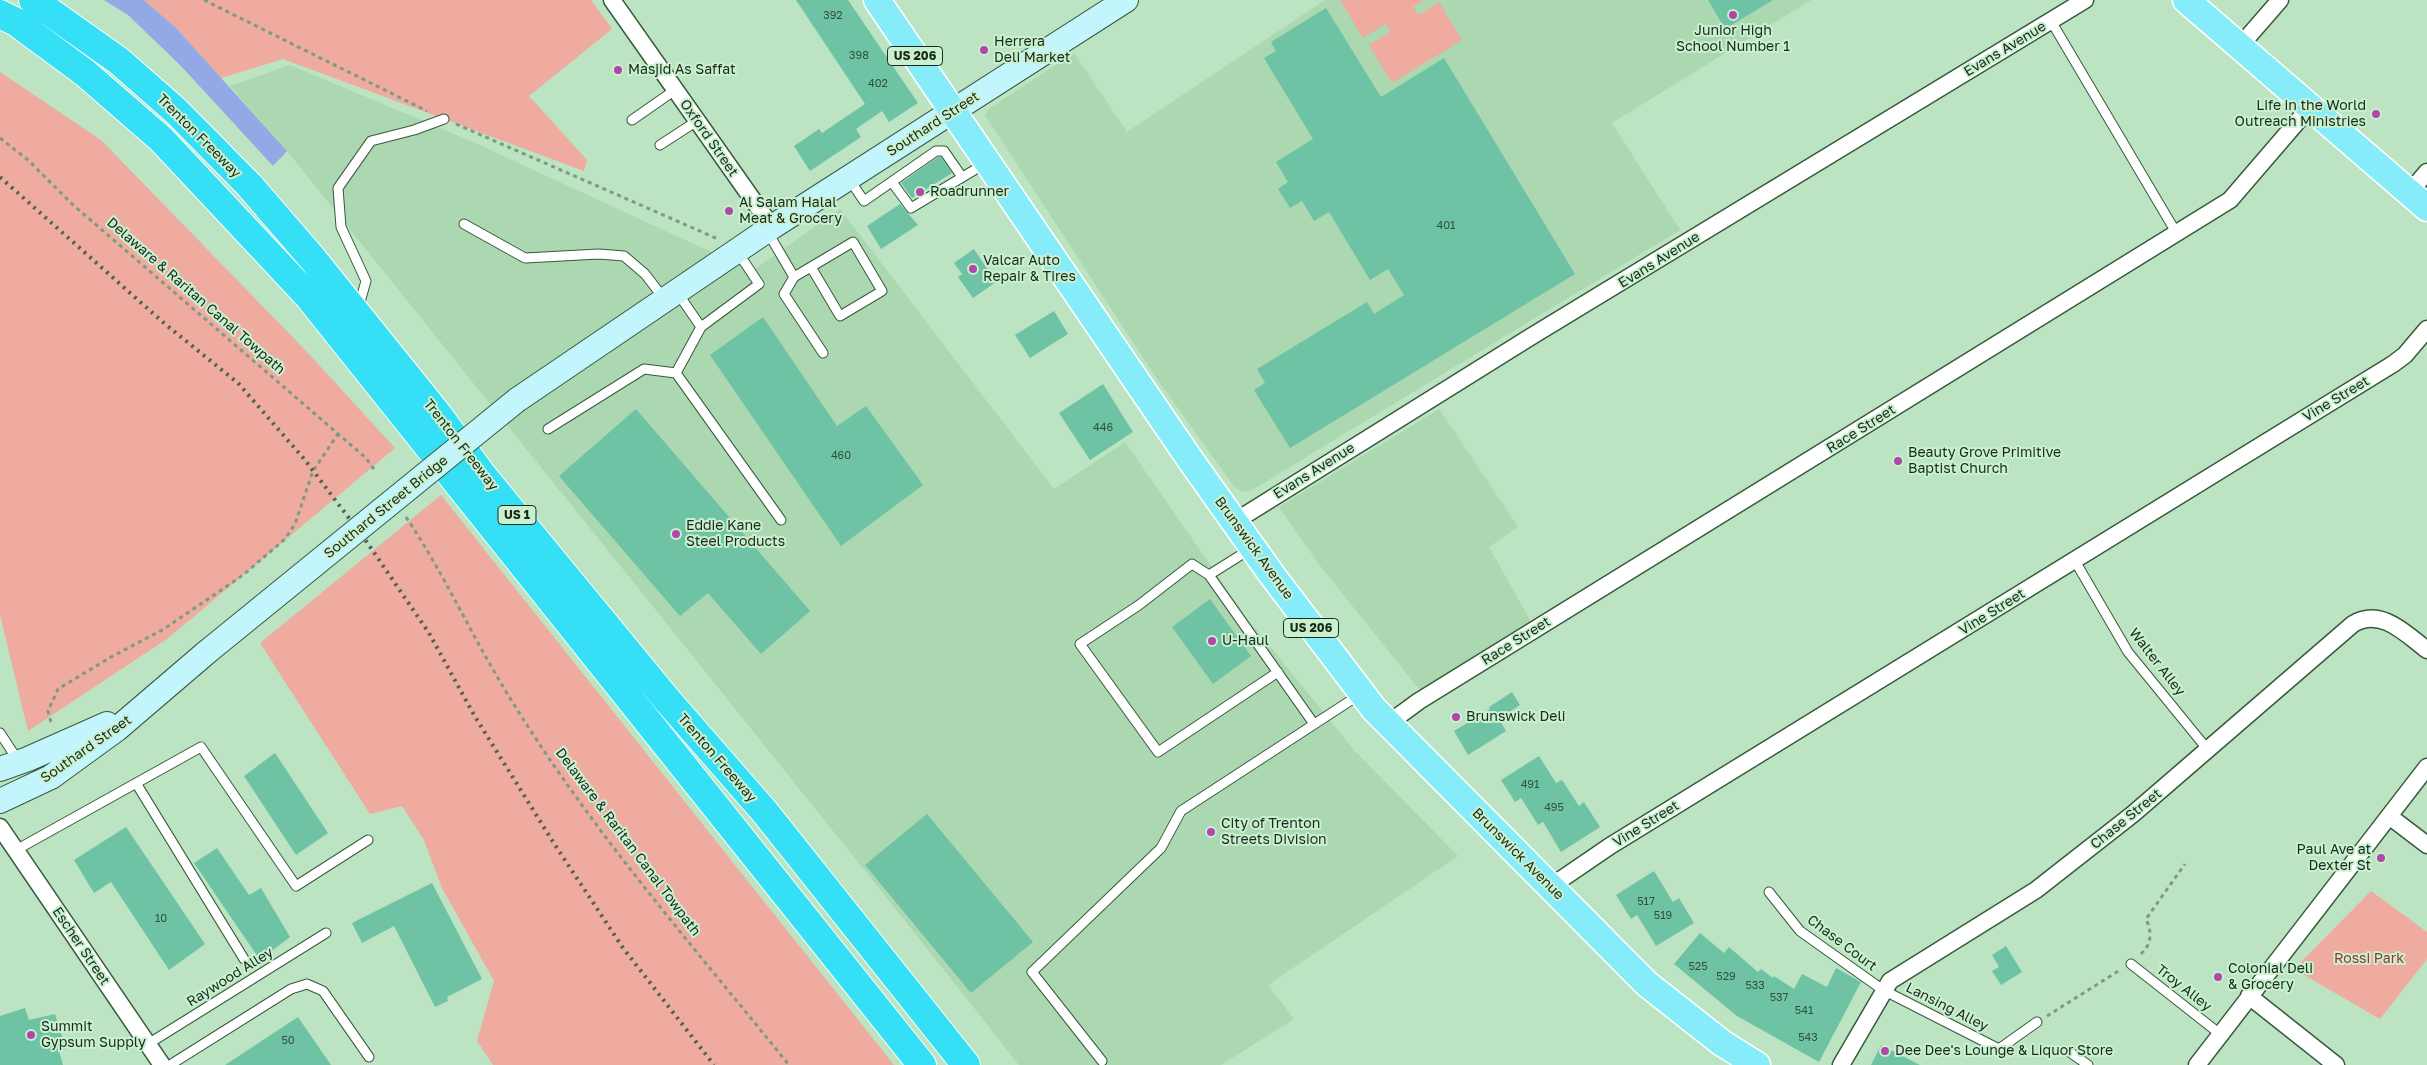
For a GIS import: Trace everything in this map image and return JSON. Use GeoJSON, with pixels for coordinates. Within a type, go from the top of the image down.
{"type":"FeatureCollection","features":[{"type":"Feature","properties":{"kind":"highway","name":"Trenton Freeway"},"geometry":{"type":"LineString","coordinates":[[34,0],[119,61],[209,143],[255,192],[357,314],[439,416],[483,476],[668,702],[770,818],[966,1065]]}},
{"type":"Feature","properties":{"kind":"highway","name":"Trenton Freeway"},"geometry":{"type":"LineString","coordinates":[[0,14],[16,22],[86,73],[161,139],[309,297],[922,1065]]}},
{"type":"Feature","properties":{"kind":"main road","name":"Brunswick Avenue"},"geometry":{"type":"LineString","coordinates":[[877,0],[1234,522],[1361,693],[1647,984],[1722,1043],[1757,1065]]}},
{"type":"Feature","properties":{"kind":"main road"},"geometry":{"type":"LineString","coordinates":[[2186,0],[2418,200]]}},
{"type":"Feature","properties":{"kind":"street","name":"Oxford Street"},"geometry":{"type":"LineString","coordinates":[[612,0],[676,90],[769,229]]}},
{"type":"Feature","properties":{"kind":"street","name":"Southard Street"},"geometry":{"type":"LineString","coordinates":[[739,250],[1126,0]]}},
{"type":"Feature","properties":{"kind":"street","name":"Evans Avenue"},"geometry":{"type":"LineString","coordinates":[[1234,522],[1532,336],[2085,0]]}},
{"type":"Feature","properties":{"kind":"street"},"geometry":{"type":"LineString","coordinates":[[2240,46],[2280,0]]}},
{"type":"Feature","properties":{"kind":"street","name":"Race Street"},"geometry":{"type":"LineString","coordinates":[[1389,723],[1419,701],[2230,200],[2310,107]]}},
{"type":"Feature","properties":{"kind":"street"},"geometry":{"type":"LineString","coordinates":[[2418,200],[2427,172]]}},
{"type":"Feature","properties":{"kind":"street","name":"Southard Street Bridge"},"geometry":{"type":"LineString","coordinates":[[140,709],[207,652],[517,400],[739,250]]}},
{"type":"Feature","properties":{"kind":"street","name":"Vine Street"},"geometry":{"type":"LineString","coordinates":[[1550,887],[1610,846],[2394,364],[2405,355],[2427,329]]}},
{"type":"Feature","properties":{"kind":"street","name":"Chase Street"},"geometry":{"type":"LineString","coordinates":[[1841,1065],[1883,990],[1896,977],[1916,967],[2036,890],[2208,750],[2362,619],[2373,617],[2381,619],[2427,650]]}},
{"type":"Feature","properties":{"kind":"street","name":"Southard Street"},"geometry":{"type":"LineString","coordinates":[[9,766],[140,709]]}},
{"type":"Feature","properties":{"kind":"street","name":"Southard Street"},"geometry":{"type":"LineString","coordinates":[[0,800],[51,777],[140,709]]}},
{"type":"Feature","properties":{"kind":"street"},"geometry":{"type":"LineString","coordinates":[[2197,1065],[2427,767]]}},
{"type":"Feature","properties":{"kind":"street"},"geometry":{"type":"LineString","coordinates":[[2389,816],[2427,845]]}},
{"type":"Feature","properties":{"kind":"street","name":"Escher Street"},"geometry":{"type":"LineString","coordinates":[[0,827],[162,1065]]}},
{"type":"Feature","properties":{"kind":"street"},"geometry":{"type":"LineString","coordinates":[[2249,996],[2336,1065]]}},
{"type":"Feature","properties":{"kind":"lane"},"geometry":{"type":"LineString","coordinates":[[2051,21],[2177,234]]}},
{"type":"Feature","properties":{"kind":"lane"},"geometry":{"type":"LineString","coordinates":[[632,120],[676,90]]}},
{"type":"Feature","properties":{"kind":"lane"},"geometry":{"type":"LineString","coordinates":[[357,314],[366,281],[341,227],[338,188],[370,141],[414,130],[444,119]]}},
{"type":"Feature","properties":{"kind":"lane"},"geometry":{"type":"LineString","coordinates":[[660,145],[697,121]]}},
{"type":"Feature","properties":{"kind":"lane"},"geometry":{"type":"LineString","coordinates":[[849,178],[864,201],[936,152],[944,151],[962,177]]}},
{"type":"Feature","properties":{"kind":"lane"},"geometry":{"type":"LineString","coordinates":[[892,182],[911,208],[987,162]]}},
{"type":"Feature","properties":{"kind":"lane"},"geometry":{"type":"LineString","coordinates":[[464,224],[525,258],[599,254],[624,256],[671,296],[700,327]]}},
{"type":"Feature","properties":{"kind":"lane"},"geometry":{"type":"LineString","coordinates":[[769,229],[794,277]]}},
{"type":"Feature","properties":{"kind":"lane"},"geometry":{"type":"LineString","coordinates":[[811,267],[840,316],[882,291],[853,242],[794,277],[784,294],[823,353]]}},
{"type":"Feature","properties":{"kind":"lane"},"geometry":{"type":"LineString","coordinates":[[676,373],[700,327],[759,284],[739,250]]}},
{"type":"Feature","properties":{"kind":"lane"},"geometry":{"type":"LineString","coordinates":[[548,428],[644,369],[676,373],[781,520]]}},
{"type":"Feature","properties":{"kind":"lane"},"geometry":{"type":"LineString","coordinates":[[1209,575],[1252,547]]}},
{"type":"Feature","properties":{"kind":"lane","name":"Walter Alley"},"geometry":{"type":"LineString","coordinates":[[2075,560],[2128,652],[2208,750]]}},
{"type":"Feature","properties":{"kind":"lane"},"geometry":{"type":"LineString","coordinates":[[1278,672],[1158,752],[1080,644],[1139,605],[1192,564],[1209,575],[1278,672],[1314,724]]}},
{"type":"Feature","properties":{"kind":"lane"},"geometry":{"type":"LineString","coordinates":[[1102,1061],[1032,972],[1161,848],[1181,811],[1361,693]]}},
{"type":"Feature","properties":{"kind":"lane"},"geometry":{"type":"LineString","coordinates":[[0,733],[9,766]]}},
{"type":"Feature","properties":{"kind":"lane"},"geometry":{"type":"LineString","coordinates":[[16,850],[201,747],[296,886],[368,840]]}},
{"type":"Feature","properties":{"kind":"lane"},"geometry":{"type":"LineString","coordinates":[[136,783],[244,959]]}},
{"type":"Feature","properties":{"kind":"lane","name":"Chase Court"},"geometry":{"type":"LineString","coordinates":[[1769,892],[1800,930],[1883,990]]}},
{"type":"Feature","properties":{"kind":"lane","name":"Raywood Alley"},"geometry":{"type":"LineString","coordinates":[[148,1044],[326,932]]}},
{"type":"Feature","properties":{"kind":"lane","name":"Troy Alley"},"geometry":{"type":"LineString","coordinates":[[2131,964],[2220,1034]]}},
{"type":"Feature","properties":{"kind":"lane"},"geometry":{"type":"LineString","coordinates":[[170,1065],[291,989],[307,984],[323,991],[370,1056]]}},
{"type":"Feature","properties":{"kind":"lane","name":"Lansing Alley"},"geometry":{"type":"LineString","coordinates":[[1883,990],[2000,1049],[2037,1022]]}},
{"type":"Feature","properties":{"kind":"lane"},"geometry":{"type":"LineString","coordinates":[[2071,1054],[2088,1065]]}},
{"type":"Feature","properties":{"kind":"path"},"geometry":{"type":"LineString","coordinates":[[204,0],[444,119],[739,250]]}},
{"type":"Feature","properties":{"kind":"path","name":"Delaware & Raritan Canal Towpath"},"geometry":{"type":"LineString","coordinates":[[0,138],[28,160],[72,204],[366,458],[376,472]]}},
{"type":"Feature","properties":{"kind":"path"},"geometry":{"type":"LineString","coordinates":[[51,722],[48,711],[58,689],[111,657],[164,629],[243,575],[285,539],[295,524],[313,471],[338,434]]}},
{"type":"Feature","properties":{"kind":"path","name":"Delaware & Raritan Canal Towpath"},"geometry":{"type":"LineString","coordinates":[[406,517],[510,698],[572,792],[670,918],[789,1065]]}},
{"type":"Feature","properties":{"kind":"shaded area"},"geometry":{"type":"Polygon","coordinates":[[[1325,0],[1811,0],[1612,123],[1680,230],[1252,490],[1241,492],[1233,485],[1155,376],[985,115],[990,108],[1074,53],[1127,132],[1325,0]]]}},
{"type":"Feature","properties":{"kind":"shaded area"},"geometry":{"type":"Polygon","coordinates":[[[290,65],[473,142],[752,271],[840,209],[1054,489],[1125,442],[1247,618],[1354,750],[1458,856],[1268,985],[1294,1019],[1221,1065],[1019,1065],[287,151],[230,86],[290,65]]]}},
{"type":"Feature","properties":{"kind":"shaded area"},"geometry":{"type":"Polygon","coordinates":[[[1439,409],[1518,527],[1489,547],[1539,636],[1433,703],[1420,690],[1318,563],[1279,507],[1439,409]]]}},
{"type":"Feature","properties":{"kind":"green space"},"geometry":{"type":"Polygon","coordinates":[[[144,0],[591,0],[612,29],[529,96],[587,160],[584,171],[283,59],[221,78],[176,28],[144,0]]]}},
{"type":"Feature","properties":{"kind":"green space"},"geometry":{"type":"Polygon","coordinates":[[[1340,0],[1424,0],[1413,7],[1418,15],[1439,2],[1462,40],[1392,83],[1369,45],[1390,32],[1385,24],[1363,38],[1340,0]]]}},
{"type":"Feature","properties":{"kind":"green space"},"geometry":{"type":"Polygon","coordinates":[[[0,72],[101,140],[309,354],[395,448],[167,639],[28,731],[0,615],[0,72]]]}},
{"type":"Feature","properties":{"kind":"green space"},"geometry":{"type":"Polygon","coordinates":[[[441,495],[894,1065],[493,1065],[477,1041],[494,981],[442,888],[424,840],[402,806],[370,814],[260,643],[441,495]]]}},
{"type":"Feature","properties":{"kind":"green space","name":"Rossi Park"},"geometry":{"type":"Polygon","coordinates":[[[2371,891],[2427,932],[2427,959],[2380,1019],[2294,969],[2371,891]]]}},
{"type":"Feature","properties":{"kind":"water"},"geometry":{"type":"Polygon","coordinates":[[[104,0],[144,0],[176,28],[287,151],[273,166],[181,66],[128,15],[104,0]]]}},
{"type":"Feature","properties":{"kind":"building"},"geometry":{"type":"Polygon","coordinates":[[[796,0],[848,0],[918,103],[889,122],[882,111],[856,129],[861,137],[810,171],[794,146],[819,129],[822,133],[865,104],[796,0]]]}},
{"type":"Feature","properties":{"kind":"building","name":"Junior High School Number 1"},"geometry":{"type":"Polygon","coordinates":[[[1708,0],[1773,0],[1725,29],[1708,0]]]}},
{"type":"Feature","properties":{"kind":"building"},"geometry":{"type":"Polygon","coordinates":[[[1326,8],[1381,97],[1444,58],[1575,274],[1290,448],[1254,390],[1265,383],[1257,369],[1367,302],[1374,314],[1404,295],[1388,269],[1370,280],[1329,212],[1314,221],[1302,201],[1290,208],[1278,189],[1288,182],[1276,162],[1313,139],[1264,58],[1276,51],[1271,42],[1326,8]]]}},
{"type":"Feature","properties":{"kind":"building"},"geometry":{"type":"Polygon","coordinates":[[[938,157],[941,157],[952,173],[912,198],[901,183],[938,157]]]}},
{"type":"Feature","properties":{"kind":"building"},"geometry":{"type":"Polygon","coordinates":[[[900,204],[918,225],[881,249],[867,226],[900,204]]]}},
{"type":"Feature","properties":{"kind":"building","name":"Valcar Auto Repair & Tires"},"geometry":{"type":"Polygon","coordinates":[[[974,249],[996,282],[973,298],[958,277],[962,274],[954,263],[974,249]]]}},
{"type":"Feature","properties":{"kind":"building"},"geometry":{"type":"Polygon","coordinates":[[[1054,311],[1068,334],[1030,358],[1015,335],[1054,311]]]}},
{"type":"Feature","properties":{"kind":"building"},"geometry":{"type":"Polygon","coordinates":[[[763,317],[837,426],[866,406],[923,485],[841,546],[710,355],[763,317]]]}},
{"type":"Feature","properties":{"kind":"building"},"geometry":{"type":"Polygon","coordinates":[[[1103,384],[1133,432],[1090,460],[1059,413],[1103,384]]]}},
{"type":"Feature","properties":{"kind":"building","name":"Eddie Kane Steel Products"},"geometry":{"type":"Polygon","coordinates":[[[636,409],[810,611],[761,654],[708,593],[680,616],[559,476],[636,409]]]}},
{"type":"Feature","properties":{"kind":"building","name":"U-Haul"},"geometry":{"type":"Polygon","coordinates":[[[1210,599],[1251,656],[1213,684],[1172,627],[1210,599]]]}},
{"type":"Feature","properties":{"kind":"building"},"geometry":{"type":"Polygon","coordinates":[[[1512,692],[1520,705],[1499,719],[1506,731],[1468,755],[1454,731],[1490,709],[1489,707],[1512,692]]]}},
{"type":"Feature","properties":{"kind":"building"},"geometry":{"type":"Polygon","coordinates":[[[275,753],[328,833],[296,855],[244,776],[275,753]]]}},
{"type":"Feature","properties":{"kind":"building"},"geometry":{"type":"Polygon","coordinates":[[[1539,756],[1556,783],[1562,780],[1579,806],[1584,802],[1600,827],[1561,852],[1543,822],[1538,825],[1521,798],[1515,802],[1501,780],[1539,756]]]}},
{"type":"Feature","properties":{"kind":"building"},"geometry":{"type":"Polygon","coordinates":[[[927,814],[1033,942],[971,993],[865,865],[927,814]]]}},
{"type":"Feature","properties":{"kind":"building"},"geometry":{"type":"Polygon","coordinates":[[[126,827],[205,944],[169,970],[111,882],[94,893],[74,860],[126,827]]]}},
{"type":"Feature","properties":{"kind":"building"},"geometry":{"type":"Polygon","coordinates":[[[217,848],[249,895],[261,888],[290,937],[260,960],[194,863],[217,848]]]}},
{"type":"Feature","properties":{"kind":"building"},"geometry":{"type":"Polygon","coordinates":[[[1654,871],[1673,902],[1679,898],[1694,923],[1656,946],[1637,915],[1631,919],[1616,895],[1654,871]]]}},
{"type":"Feature","properties":{"kind":"building"},"geometry":{"type":"Polygon","coordinates":[[[432,883],[482,979],[447,997],[448,1001],[435,1007],[394,926],[362,943],[352,923],[432,883]]]}},
{"type":"Feature","properties":{"kind":"building"},"geometry":{"type":"Polygon","coordinates":[[[1700,933],[1724,953],[1729,947],[1758,972],[1761,969],[1794,989],[1802,974],[1827,987],[1836,968],[1861,982],[1819,1062],[1737,1016],[1674,964],[1700,933]]]}},
{"type":"Feature","properties":{"kind":"building"},"geometry":{"type":"Polygon","coordinates":[[[2006,946],[2022,972],[2001,985],[1992,971],[1999,967],[1992,955],[2006,946]]]}},
{"type":"Feature","properties":{"kind":"building","name":"Summit Gypsum Supply"},"geometry":{"type":"Polygon","coordinates":[[[25,1008],[29,1020],[55,1014],[66,1049],[59,1051],[63,1065],[0,1065],[0,1016],[25,1008]]]}},
{"type":"Feature","properties":{"kind":"building"},"geometry":{"type":"Polygon","coordinates":[[[298,1017],[331,1065],[225,1065],[298,1017]]]}},
{"type":"Feature","properties":{"kind":"building","name":"Dee Dee's Lounge & Liquor Store"},"geometry":{"type":"Polygon","coordinates":[[[1881,1045],[1920,1065],[1871,1065],[1881,1045]]]}},
{"type":"Feature","properties":{"kind":"railway"},"geometry":{"type":"LineString","coordinates":[[0,177],[165,324],[238,383],[305,460],[364,538],[429,633],[474,715],[555,845],[623,948],[714,1065]]}},
{"type":"Feature","properties":{"kind":"place","name":"Junior High School Number 1"},"geometry":{"type":"Point","coordinates":[1733,15]}},
{"type":"Feature","properties":{"kind":"place","name":"Herrera Deli Market"},"geometry":{"type":"Point","coordinates":[984,50]}},
{"type":"Feature","properties":{"kind":"place","name":"Masjid As Saffat"},"geometry":{"type":"Point","coordinates":[618,70]}},
{"type":"Feature","properties":{"kind":"place","name":"Life in the World Outreach Ministries"},"geometry":{"type":"Point","coordinates":[2376,114]}},
{"type":"Feature","properties":{"kind":"place","name":"Roadrunner"},"geometry":{"type":"Point","coordinates":[920,192]}},
{"type":"Feature","properties":{"kind":"place","name":"Al Salam Halal Meat & Grocery"},"geometry":{"type":"Point","coordinates":[729,211]}},
{"type":"Feature","properties":{"kind":"place","name":"Valcar Auto Repair & Tires"},"geometry":{"type":"Point","coordinates":[973,269]}},
{"type":"Feature","properties":{"kind":"place","name":"Beauty Grove Primitive Baptist Church"},"geometry":{"type":"Point","coordinates":[1898,461]}},
{"type":"Feature","properties":{"kind":"place","name":"Eddie Kane Steel Products"},"geometry":{"type":"Point","coordinates":[676,534]}},
{"type":"Feature","properties":{"kind":"place","name":"U-Haul"},"geometry":{"type":"Point","coordinates":[1212,641]}},
{"type":"Feature","properties":{"kind":"place","name":"Brunswick Deli"},"geometry":{"type":"Point","coordinates":[1456,717]}},
{"type":"Feature","properties":{"kind":"place","name":"City of Trenton Streets Division"},"geometry":{"type":"Point","coordinates":[1211,832]}},
{"type":"Feature","properties":{"kind":"place","name":"Paul Ave at Dexter St"},"geometry":{"type":"Point","coordinates":[2381,858]}},
{"type":"Feature","properties":{"kind":"place","name":"Colonial Deli & Grocery"},"geometry":{"type":"Point","coordinates":[2218,977]}},
{"type":"Feature","properties":{"kind":"place","name":"Summit Gypsum Supply"},"geometry":{"type":"Point","coordinates":[31,1035]}},
{"type":"Feature","properties":{"kind":"place","name":"Dee Dee's Lounge & Liquor Store"},"geometry":{"type":"Point","coordinates":[1885,1051]}}]}
